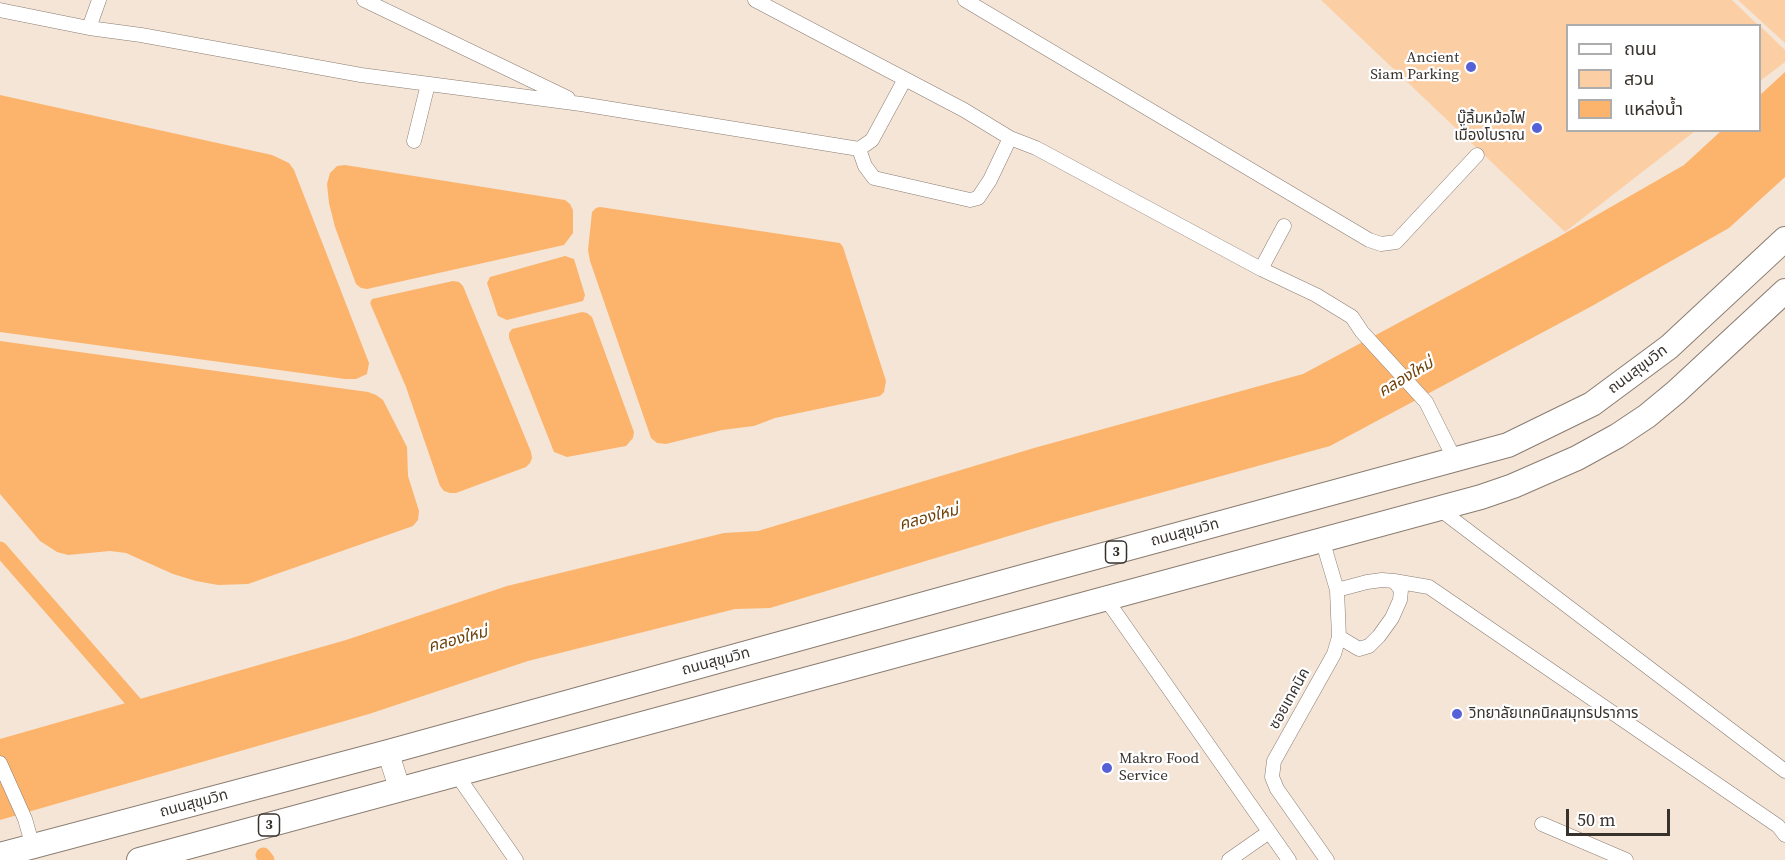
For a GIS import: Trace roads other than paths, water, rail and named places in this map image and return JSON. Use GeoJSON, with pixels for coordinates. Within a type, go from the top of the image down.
{"type":"FeatureCollection","features":[{"type":"Feature","properties":{"kind":"highway","name":"ถนนสุขุมวิท"},"geometry":{"type":"LineString","coordinates":[[0,855],[388,752],[1508,445],[1592,404],[1669,346],[1785,239]]}},
{"type":"Feature","properties":{"kind":"highway","name":"3"},"geometry":{"type":"LineString","coordinates":[[139,860],[1481,496],[1546,473],[1617,436],[1647,416],[1785,291]]}},
{"type":"Feature","properties":{"kind":"main road"},"geometry":{"type":"LineString","coordinates":[[388,752],[400,790]]}},
{"type":"Feature","properties":{"kind":"street"},"geometry":{"type":"LineString","coordinates":[[89,28],[99,0]]}},
{"type":"Feature","properties":{"kind":"street"},"geometry":{"type":"LineString","coordinates":[[364,0],[581,104]]}},
{"type":"Feature","properties":{"kind":"street"},"geometry":{"type":"LineString","coordinates":[[755,0],[964,110],[1010,138],[1036,148],[1261,269],[1316,295],[1352,317],[1362,332],[1426,402],[1455,460]]}},
{"type":"Feature","properties":{"kind":"street"},"geometry":{"type":"LineString","coordinates":[[965,0],[1369,240],[1381,244],[1396,242],[1477,155]]}},
{"type":"Feature","properties":{"kind":"street"},"geometry":{"type":"LineString","coordinates":[[0,10],[89,28],[141,35],[361,75],[581,104],[859,148],[872,140],[905,79]]}},
{"type":"Feature","properties":{"kind":"street"},"geometry":{"type":"LineString","coordinates":[[414,141],[428,84]]}},
{"type":"Feature","properties":{"kind":"street"},"geometry":{"type":"LineString","coordinates":[[859,148],[865,166],[874,178],[970,200],[978,198],[990,180],[1010,138]]}},
{"type":"Feature","properties":{"kind":"street"},"geometry":{"type":"LineString","coordinates":[[1261,269],[1284,226]]}},
{"type":"Feature","properties":{"kind":"street"},"geometry":{"type":"LineString","coordinates":[[1438,508],[1785,771]]}},
{"type":"Feature","properties":{"kind":"street","name":"ซอยเทคนิค"},"geometry":{"type":"LineString","coordinates":[[1322,539],[1337,590],[1339,637],[1334,654],[1274,761],[1272,777],[1277,789],[1327,860]]}},
{"type":"Feature","properties":{"kind":"street"},"geometry":{"type":"LineString","coordinates":[[1337,590],[1367,582],[1394,581],[1429,587],[1778,826],[1785,835]]}},
{"type":"Feature","properties":{"kind":"street"},"geometry":{"type":"LineString","coordinates":[[1339,637],[1359,649],[1369,646],[1379,636],[1400,600],[1401,590],[1394,581]]}},
{"type":"Feature","properties":{"kind":"street"},"geometry":{"type":"LineString","coordinates":[[1106,598],[1289,860]]}},
{"type":"Feature","properties":{"kind":"street"},"geometry":{"type":"LineString","coordinates":[[0,763],[25,819],[33,847]]}},
{"type":"Feature","properties":{"kind":"street"},"geometry":{"type":"LineString","coordinates":[[457,775],[516,860]]}},
{"type":"Feature","properties":{"kind":"street"},"geometry":{"type":"LineString","coordinates":[[1542,824],[1626,860]]}},
{"type":"Feature","properties":{"kind":"street"},"geometry":{"type":"LineString","coordinates":[[1229,860],[1269,832]]}},
{"type":"Feature","properties":{"kind":"water","name":"คลองใหม่"},"geometry":{"type":"Polygon","coordinates":[[[1785,72],[1785,177],[1729,228],[1592,306],[1330,446],[1055,522],[770,608],[735,609],[528,661],[369,714],[0,820],[0,739],[346,640],[507,586],[724,533],[758,531],[1034,448],[1303,374],[1555,239],[1684,165],[1720,132],[1761,132],[1761,94],[1785,72]]]}},
{"type":"Feature","properties":{"kind":"water"},"geometry":{"type":"Polygon","coordinates":[[[0,95],[272,155],[289,163],[294,170],[369,363],[367,374],[356,379],[345,379],[0,332],[0,95]]]}},
{"type":"Feature","properties":{"kind":"water"},"geometry":{"type":"Polygon","coordinates":[[[345,165],[565,200],[573,210],[573,233],[564,245],[367,289],[361,288],[356,284],[335,227],[329,203],[327,184],[330,173],[337,166],[345,165]]]}},
{"type":"Feature","properties":{"kind":"water"},"geometry":{"type":"Polygon","coordinates":[[[600,207],[840,243],[886,381],[884,392],[880,396],[775,418],[754,426],[722,430],[666,444],[657,443],[651,438],[590,261],[588,250],[592,212],[600,207]]]}},
{"type":"Feature","properties":{"kind":"water"},"geometry":{"type":"Polygon","coordinates":[[[565,256],[574,259],[585,295],[583,301],[507,320],[498,316],[487,283],[490,277],[565,256]]]}},
{"type":"Feature","properties":{"kind":"water"},"geometry":{"type":"Polygon","coordinates":[[[453,281],[463,286],[532,458],[526,467],[456,493],[450,493],[444,491],[440,486],[406,387],[370,303],[372,299],[453,281]]]}},
{"type":"Feature","properties":{"kind":"water"},"geometry":{"type":"Polygon","coordinates":[[[582,312],[592,317],[634,432],[633,438],[626,446],[567,457],[554,452],[509,333],[512,329],[582,312]]]}},
{"type":"Feature","properties":{"kind":"water"},"geometry":{"type":"Polygon","coordinates":[[[0,341],[368,392],[376,395],[383,400],[407,447],[408,476],[419,511],[418,520],[413,526],[248,584],[218,585],[196,581],[173,574],[126,553],[110,551],[68,555],[57,552],[40,541],[0,494],[0,341]]]}},
{"type":"Feature","properties":{"kind":"waterway"},"geometry":{"type":"LineString","coordinates":[[0,549],[144,714]]}},
{"type":"Feature","properties":{"kind":"waterway"},"geometry":{"type":"LineString","coordinates":[[263,855],[267,860]]}},
{"type":"Feature","properties":{"kind":"place","name":"Ancient Siam Parking"},"geometry":{"type":"Point","coordinates":[1471,67]}},
{"type":"Feature","properties":{"kind":"place","name":"บู๊ลิ้มหม้อไฟ เมืองโบราณ"},"geometry":{"type":"Point","coordinates":[1537,128]}},
{"type":"Feature","properties":{"kind":"place","name":"วิทยาลัยเทคนิคสมุทรปราการ"},"geometry":{"type":"Point","coordinates":[1457,714]}},
{"type":"Feature","properties":{"kind":"place","name":"Makro Food Service"},"geometry":{"type":"Point","coordinates":[1107,768]}}]}
